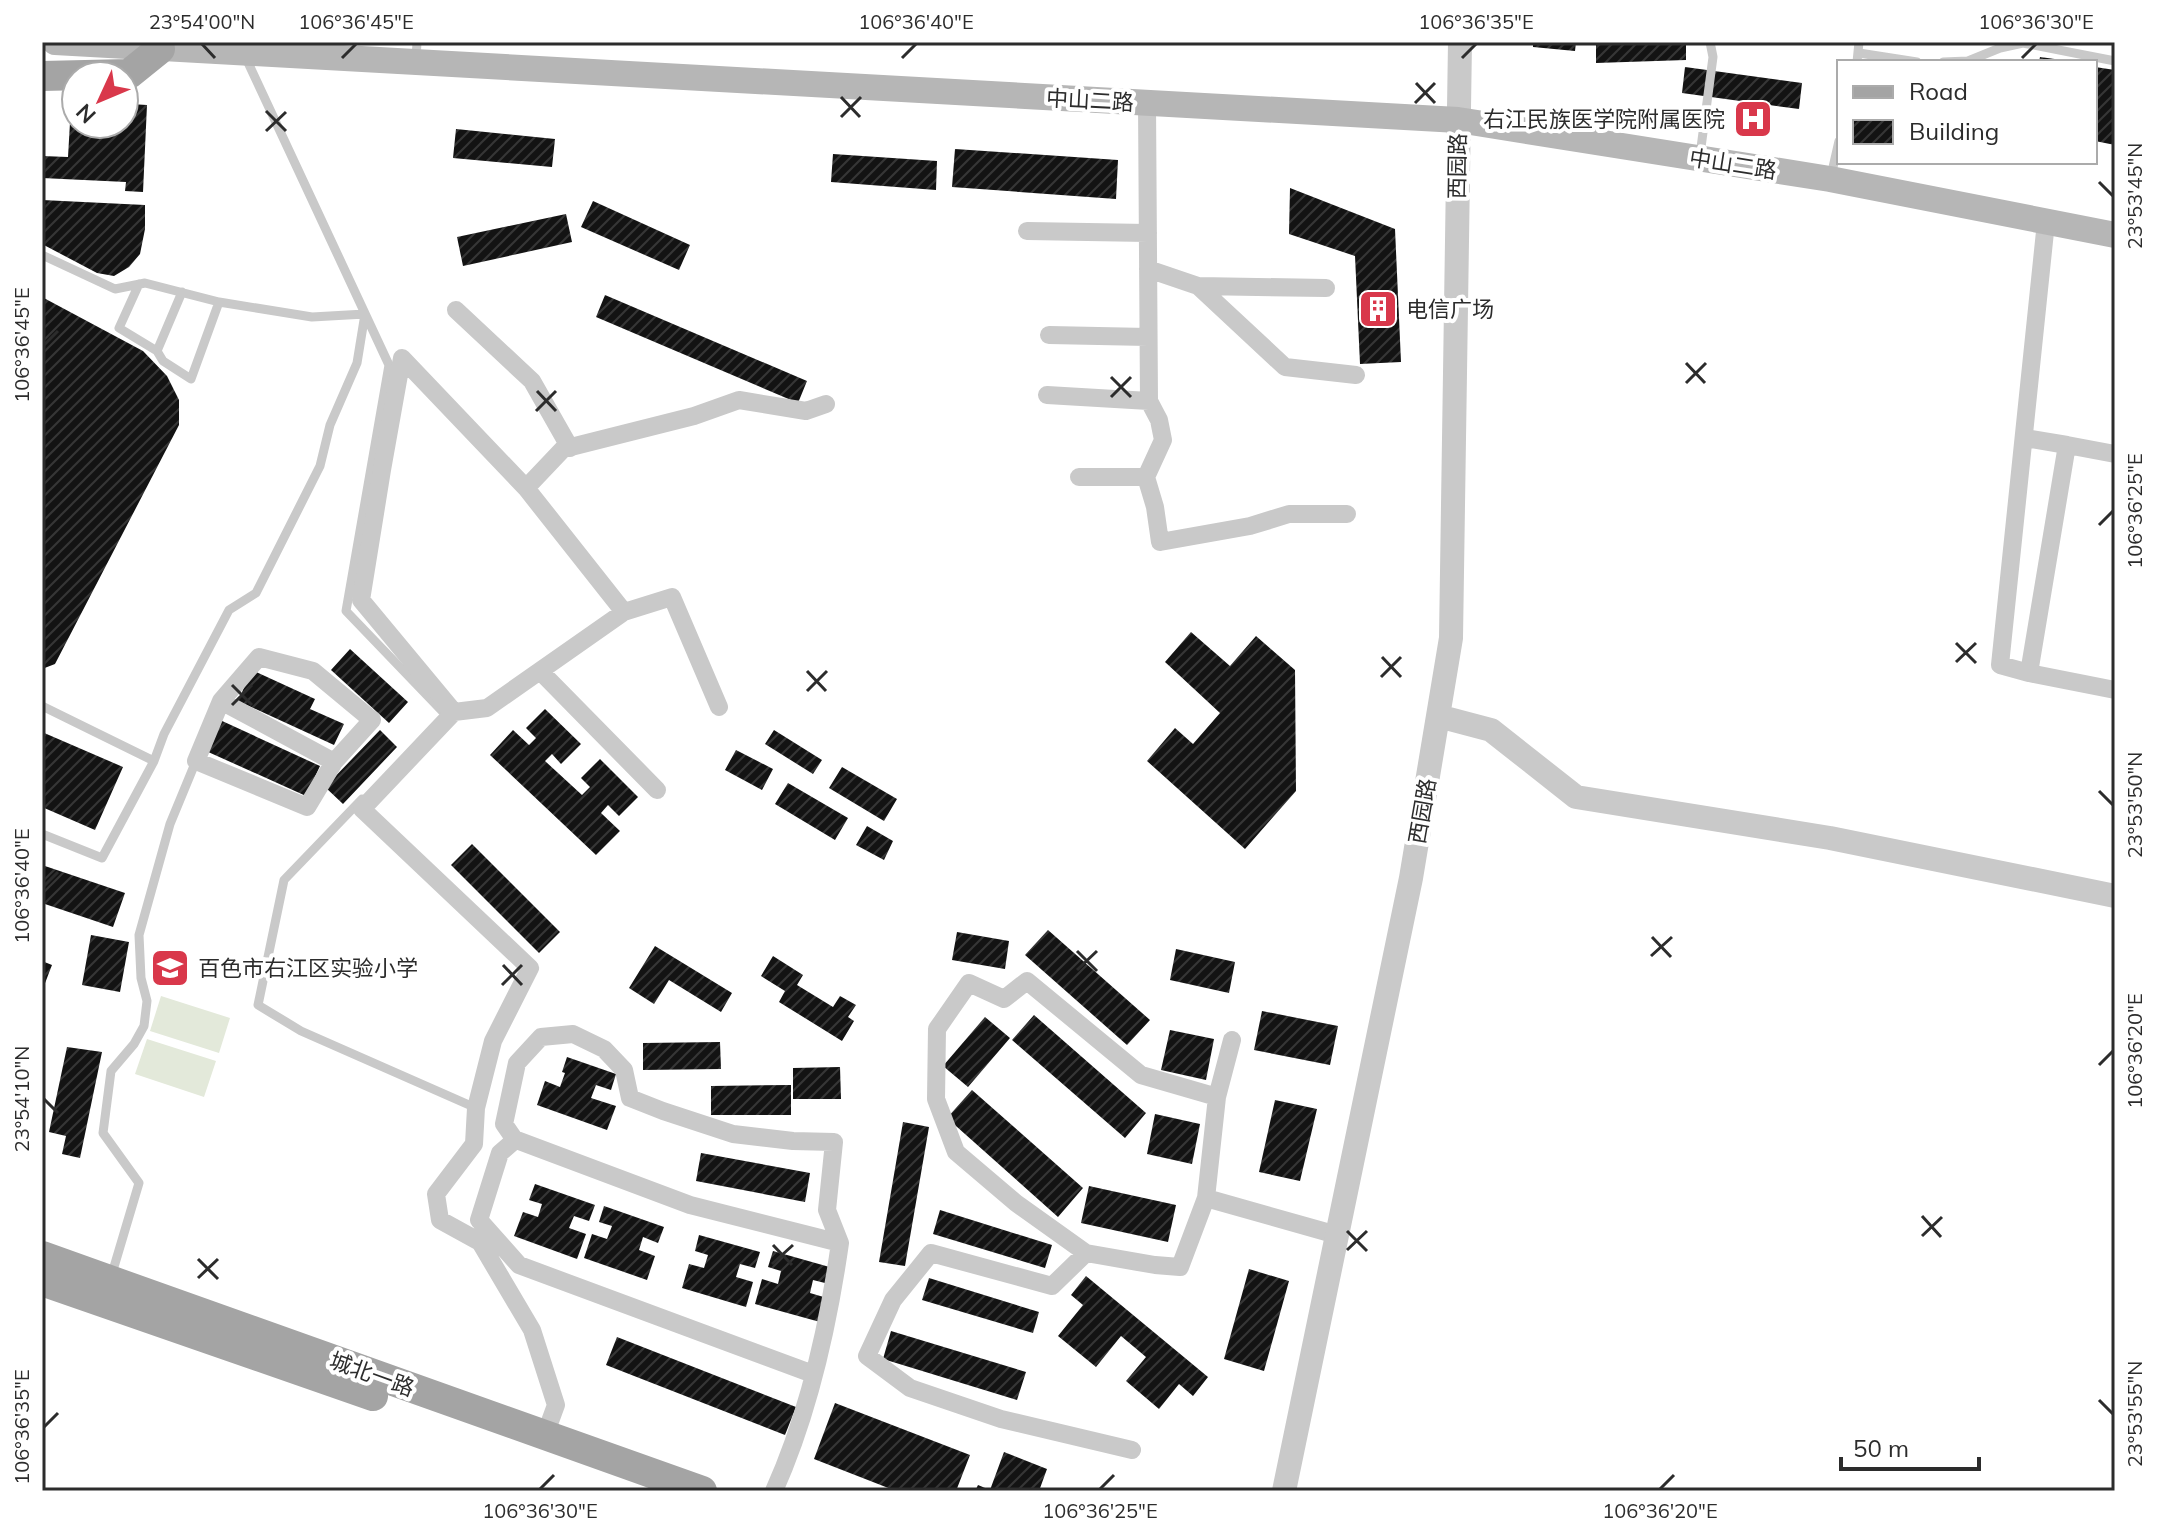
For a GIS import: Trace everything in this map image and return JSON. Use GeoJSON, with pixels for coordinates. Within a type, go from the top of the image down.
{"type":"FeatureCollection","features":[{"type":"Feature","properties":{"kind":"main road","name":"中山二路"},"geometry":{"type":"LineString","coordinates":[[55,42],[243,53],[416,52],[1147,103],[1458,120],[1830,179],[2115,235]]}},
{"type":"Feature","properties":{"kind":"main road"},"geometry":{"type":"LineString","coordinates":[[42,76],[129,74],[160,49]]}},
{"type":"Feature","properties":{"kind":"main road","name":"城北一路"},"geometry":{"type":"LineString","coordinates":[[42,1256],[702,1491]]}},
{"type":"Feature","properties":{"kind":"main road","name":"城北一路"},"geometry":{"type":"LineString","coordinates":[[42,1281],[645,1491]]}},
{"type":"Feature","properties":{"kind":"street","name":"西园路"},"geometry":{"type":"LineString","coordinates":[[1284,1491],[1411,878],[1451,638],[1460,42]]}},
{"type":"Feature","properties":{"kind":"street"},"geometry":{"type":"LineString","coordinates":[[1147,103],[1149,401],[1159,420],[1163,440],[1146,477],[1155,507],[1160,542],[1250,526],[1289,514],[1347,514]]}},
{"type":"Feature","properties":{"kind":"street"},"geometry":{"type":"LineString","coordinates":[[2046,222],[2000,665],[2115,690]]}},
{"type":"Feature","properties":{"kind":"street"},"geometry":{"type":"LineString","coordinates":[[1027,231],[1148,233]]}},
{"type":"Feature","properties":{"kind":"street"},"geometry":{"type":"LineString","coordinates":[[1148,269],[1198,286],[1326,288]]}},
{"type":"Feature","properties":{"kind":"street"},"geometry":{"type":"LineString","coordinates":[[1198,286],[1285,367],[1356,375]]}},
{"type":"Feature","properties":{"kind":"street"},"geometry":{"type":"LineString","coordinates":[[456,310],[532,381],[570,448]]}},
{"type":"Feature","properties":{"kind":"street"},"geometry":{"type":"LineString","coordinates":[[1049,335],[1148,337]]}},
{"type":"Feature","properties":{"kind":"street"},"geometry":{"type":"LineString","coordinates":[[454,712],[361,600],[402,358],[526,488],[624,612]]}},
{"type":"Feature","properties":{"kind":"street"},"geometry":{"type":"LineString","coordinates":[[1047,395],[1149,401]]}},
{"type":"Feature","properties":{"kind":"street"},"geometry":{"type":"LineString","coordinates":[[526,488],[563,449],[694,416],[739,400],[806,411],[826,404]]}},
{"type":"Feature","properties":{"kind":"street"},"geometry":{"type":"LineString","coordinates":[[2025,438],[2115,454]]}},
{"type":"Feature","properties":{"kind":"street"},"geometry":{"type":"LineString","coordinates":[[2029,673],[2067,445]]}},
{"type":"Feature","properties":{"kind":"street"},"geometry":{"type":"LineString","coordinates":[[1079,477],[1146,477]]}},
{"type":"Feature","properties":{"kind":"street"},"geometry":{"type":"LineString","coordinates":[[545,1435],[556,1405],[532,1330],[480,1242],[440,1220],[436,1194],[474,1144],[476,1108],[493,1041],[530,968],[362,809],[454,712],[487,708],[624,612],[672,597],[719,707]]}},
{"type":"Feature","properties":{"kind":"street"},"geometry":{"type":"LineString","coordinates":[[259,657],[313,671],[372,720],[334,762],[307,807],[196,761],[221,701],[259,657]]}},
{"type":"Feature","properties":{"kind":"street"},"geometry":{"type":"LineString","coordinates":[[540,671],[657,790]]}},
{"type":"Feature","properties":{"kind":"street"},"geometry":{"type":"LineString","coordinates":[[221,701],[334,762]]}},
{"type":"Feature","properties":{"kind":"street"},"geometry":{"type":"LineString","coordinates":[[1438,716],[1491,730],[1576,797],[1830,838],[2115,896]]}},
{"type":"Feature","properties":{"kind":"street"},"geometry":{"type":"LineString","coordinates":[[1217,1097],[1141,1075],[1027,981],[1004,999],[969,983],[937,1029],[936,1099],[956,1152],[1016,1203],[1086,1253],[1180,1267],[1206,1198],[1217,1097],[1232,1040]]}},
{"type":"Feature","properties":{"kind":"street"},"geometry":{"type":"LineString","coordinates":[[774,1491],[793,1449],[832,1297],[840,1243],[827,1210],[834,1142],[733,1134],[630,1098],[624,1070],[604,1049],[573,1034],[541,1037],[517,1063],[504,1124],[514,1139],[690,1205],[840,1243]]}},
{"type":"Feature","properties":{"kind":"street"},"geometry":{"type":"LineString","coordinates":[[514,1139],[500,1153],[479,1220],[519,1265],[813,1374]]}},
{"type":"Feature","properties":{"kind":"street"},"geometry":{"type":"LineString","coordinates":[[1206,1198],[1337,1235]]}},
{"type":"Feature","properties":{"kind":"street"},"geometry":{"type":"LineString","coordinates":[[1086,1253],[1052,1286],[931,1253],[893,1300],[867,1356],[910,1388],[1001,1419],[1132,1450]]}},
{"type":"Feature","properties":{"kind":"lane"},"geometry":{"type":"LineString","coordinates":[[1700,159],[1713,57],[1710,42]]}},
{"type":"Feature","properties":{"kind":"lane"},"geometry":{"type":"LineString","coordinates":[[1859,42],[1858,58],[1888,60]]}},
{"type":"Feature","properties":{"kind":"lane"},"geometry":{"type":"LineString","coordinates":[[1970,60],[2023,43],[2115,61]]}},
{"type":"Feature","properties":{"kind":"lane"},"geometry":{"type":"LineString","coordinates":[[243,53],[389,365],[346,611],[445,713],[284,880],[258,1005],[301,1031],[476,1108]]}},
{"type":"Feature","properties":{"kind":"lane"},"geometry":{"type":"LineString","coordinates":[[1830,179],[1837,149]]}},
{"type":"Feature","properties":{"kind":"lane"},"geometry":{"type":"LineString","coordinates":[[42,255],[115,289],[145,283],[219,302],[312,317],[365,314]]}},
{"type":"Feature","properties":{"kind":"lane"},"geometry":{"type":"LineString","coordinates":[[139,284],[119,328],[157,351],[163,361],[191,379],[219,302]]}},
{"type":"Feature","properties":{"kind":"lane"},"geometry":{"type":"LineString","coordinates":[[157,351],[182,292]]}},
{"type":"Feature","properties":{"kind":"lane"},"geometry":{"type":"LineString","coordinates":[[42,834],[102,858],[229,610],[256,593],[320,466],[330,425],[357,363],[365,314]]}},
{"type":"Feature","properties":{"kind":"lane"},"geometry":{"type":"LineString","coordinates":[[42,706],[154,761]]}},
{"type":"Feature","properties":{"kind":"lane"},"geometry":{"type":"LineString","coordinates":[[110,1281],[139,1183],[103,1133],[111,1071],[134,1044],[144,1026],[147,1001],[141,978],[139,935],[170,824],[196,761]]}},
{"type":"Feature","properties":{"kind":"green space"},"geometry":{"type":"Polygon","coordinates":[[[161,996],[230,1018],[219,1053],[150,1031],[161,996]]]}},
{"type":"Feature","properties":{"kind":"green space"},"geometry":{"type":"Polygon","coordinates":[[[147,1039],[216,1061],[204,1097],[135,1074],[147,1039]]]}},
{"type":"Feature","properties":{"kind":"building"},"geometry":{"type":"Polygon","coordinates":[[[1533,42],[1576,42],[1575,51],[1533,47],[1533,42]]]}},
{"type":"Feature","properties":{"kind":"building"},"geometry":{"type":"Polygon","coordinates":[[[1686,42],[1686,60],[1596,63],[1596,44],[1686,42]]]}},
{"type":"Feature","properties":{"kind":"building"},"geometry":{"type":"Polygon","coordinates":[[[1685,67],[1802,83],[1799,109],[1682,93],[1685,67]]]}},
{"type":"Feature","properties":{"kind":"building"},"geometry":{"type":"Polygon","coordinates":[[[2097,67],[2115,70],[2115,145],[2097,141],[2097,67]]]}},
{"type":"Feature","properties":{"kind":"building"},"geometry":{"type":"Polygon","coordinates":[[[140,105],[147,105],[143,192],[125,191],[126,182],[42,178],[42,156],[68,157],[69,140],[140,140],[140,105]]]}},
{"type":"Feature","properties":{"kind":"building"},"geometry":{"type":"Polygon","coordinates":[[[456,129],[555,139],[552,167],[453,158],[456,129]]]}},
{"type":"Feature","properties":{"kind":"building"},"geometry":{"type":"Polygon","coordinates":[[[955,149],[1118,160],[1116,199],[952,187],[955,149]]]}},
{"type":"Feature","properties":{"kind":"building"},"geometry":{"type":"Polygon","coordinates":[[[833,154],[937,161],[936,190],[831,182],[833,154]]]}},
{"type":"Feature","properties":{"kind":"building","name":"电信广场"},"geometry":{"type":"Polygon","coordinates":[[[1290,188],[1395,229],[1401,362],[1360,364],[1355,256],[1289,234],[1290,188]]]}},
{"type":"Feature","properties":{"kind":"building"},"geometry":{"type":"Polygon","coordinates":[[[42,200],[145,205],[145,229],[140,254],[129,267],[114,276],[97,273],[42,244],[42,200]]]}},
{"type":"Feature","properties":{"kind":"building"},"geometry":{"type":"Polygon","coordinates":[[[593,201],[690,245],[679,270],[581,227],[593,201]]]}},
{"type":"Feature","properties":{"kind":"building"},"geometry":{"type":"Polygon","coordinates":[[[566,214],[572,242],[463,266],[457,237],[566,214]]]}},
{"type":"Feature","properties":{"kind":"building"},"geometry":{"type":"Polygon","coordinates":[[[605,295],[807,381],[798,403],[596,317],[605,295]]]}},
{"type":"Feature","properties":{"kind":"building"},"geometry":{"type":"Polygon","coordinates":[[[42,297],[143,351],[167,376],[179,400],[179,425],[55,664],[42,669],[42,386],[45,379],[42,377],[42,297]]]}},
{"type":"Feature","properties":{"kind":"building"},"geometry":{"type":"Polygon","coordinates":[[[1191,632],[1230,666],[1256,636],[1295,670],[1296,791],[1245,849],[1147,761],[1175,728],[1193,744],[1220,713],[1165,662],[1191,632]]]}},
{"type":"Feature","properties":{"kind":"building"},"geometry":{"type":"Polygon","coordinates":[[[350,649],[408,702],[389,723],[331,670],[350,649]]]}},
{"type":"Feature","properties":{"kind":"building"},"geometry":{"type":"Polygon","coordinates":[[[252,670],[315,699],[310,709],[344,724],[334,745],[238,701],[252,670]]]}},
{"type":"Feature","properties":{"kind":"building"},"geometry":{"type":"Polygon","coordinates":[[[545,709],[581,744],[561,764],[552,754],[545,761],[582,795],[590,787],[581,778],[600,759],[638,797],[619,816],[608,805],[601,813],[620,831],[596,855],[490,755],[513,730],[529,745],[536,738],[526,728],[545,709]]]}},
{"type":"Feature","properties":{"kind":"building"},"geometry":{"type":"Polygon","coordinates":[[[220,720],[320,766],[306,796],[206,751],[220,720]]]}},
{"type":"Feature","properties":{"kind":"building"},"geometry":{"type":"Polygon","coordinates":[[[380,730],[397,747],[343,804],[325,787],[380,730]]]}},
{"type":"Feature","properties":{"kind":"building"},"geometry":{"type":"Polygon","coordinates":[[[774,730],[822,760],[813,774],[765,744],[774,730]]]}},
{"type":"Feature","properties":{"kind":"building"},"geometry":{"type":"Polygon","coordinates":[[[42,732],[123,767],[95,830],[42,807],[42,732]]]}},
{"type":"Feature","properties":{"kind":"building"},"geometry":{"type":"Polygon","coordinates":[[[736,750],[773,769],[762,790],[725,770],[736,750]]]}},
{"type":"Feature","properties":{"kind":"building"},"geometry":{"type":"Polygon","coordinates":[[[842,767],[897,799],[884,821],[829,788],[842,767]]]}},
{"type":"Feature","properties":{"kind":"building"},"geometry":{"type":"Polygon","coordinates":[[[788,783],[848,818],[835,840],[775,804],[788,783]]]}},
{"type":"Feature","properties":{"kind":"building"},"geometry":{"type":"Polygon","coordinates":[[[867,826],[893,841],[884,860],[856,845],[867,826]]]}},
{"type":"Feature","properties":{"kind":"building"},"geometry":{"type":"Polygon","coordinates":[[[472,844],[560,932],[539,953],[451,865],[472,844]]]}},
{"type":"Feature","properties":{"kind":"building"},"geometry":{"type":"Polygon","coordinates":[[[42,865],[125,893],[113,927],[42,903],[42,865]]]}},
{"type":"Feature","properties":{"kind":"building"},"geometry":{"type":"Polygon","coordinates":[[[1048,930],[1150,1020],[1127,1045],[1025,955],[1048,930]]]}},
{"type":"Feature","properties":{"kind":"building"},"geometry":{"type":"Polygon","coordinates":[[[957,932],[1009,941],[1005,969],[952,960],[957,932]]]}},
{"type":"Feature","properties":{"kind":"building"},"geometry":{"type":"Polygon","coordinates":[[[91,935],[129,942],[120,992],[82,985],[91,935]]]}},
{"type":"Feature","properties":{"kind":"building"},"geometry":{"type":"Polygon","coordinates":[[[655,946],[732,993],[721,1012],[669,980],[654,1004],[629,988],[655,946]]]}},
{"type":"Feature","properties":{"kind":"building"},"geometry":{"type":"Polygon","coordinates":[[[1176,949],[1235,962],[1229,993],[1170,980],[1176,949]]]}},
{"type":"Feature","properties":{"kind":"building"},"geometry":{"type":"Polygon","coordinates":[[[773,956],[803,975],[797,985],[833,1007],[840,996],[856,1005],[848,1017],[854,1021],[842,1041],[779,1002],[785,991],[761,976],[773,956]]]}},
{"type":"Feature","properties":{"kind":"building"},"geometry":{"type":"Polygon","coordinates":[[[42,961],[52,965],[42,991],[42,961]]]}},
{"type":"Feature","properties":{"kind":"building"},"geometry":{"type":"Polygon","coordinates":[[[1262,1011],[1338,1026],[1330,1065],[1254,1050],[1262,1011]]]}},
{"type":"Feature","properties":{"kind":"building"},"geometry":{"type":"Polygon","coordinates":[[[1034,1015],[1146,1113],[1125,1138],[1012,1040],[1034,1015]]]}},
{"type":"Feature","properties":{"kind":"building"},"geometry":{"type":"Polygon","coordinates":[[[985,1017],[1010,1038],[968,1087],[943,1066],[985,1017]]]}},
{"type":"Feature","properties":{"kind":"building"},"geometry":{"type":"Polygon","coordinates":[[[1170,1030],[1214,1039],[1206,1080],[1161,1070],[1170,1030]]]}},
{"type":"Feature","properties":{"kind":"building"},"geometry":{"type":"Polygon","coordinates":[[[720,1042],[721,1069],[643,1070],[643,1043],[720,1042]]]}},
{"type":"Feature","properties":{"kind":"building"},"geometry":{"type":"Polygon","coordinates":[[[67,1047],[102,1052],[80,1158],[62,1154],[66,1136],[49,1132],[67,1047]]]}},
{"type":"Feature","properties":{"kind":"building"},"geometry":{"type":"Polygon","coordinates":[[[567,1057],[616,1074],[611,1090],[596,1085],[591,1098],[616,1106],[607,1130],[537,1105],[545,1081],[560,1087],[567,1057]]]}},
{"type":"Feature","properties":{"kind":"building"},"geometry":{"type":"Polygon","coordinates":[[[840,1067],[841,1099],[793,1099],[793,1068],[840,1067]]]}},
{"type":"Feature","properties":{"kind":"building"},"geometry":{"type":"Polygon","coordinates":[[[791,1085],[791,1115],[711,1115],[711,1086],[791,1085]]]}},
{"type":"Feature","properties":{"kind":"building"},"geometry":{"type":"Polygon","coordinates":[[[972,1090],[1083,1188],[1058,1217],[947,1118],[972,1090]]]}},
{"type":"Feature","properties":{"kind":"building"},"geometry":{"type":"Polygon","coordinates":[[[1275,1100],[1317,1109],[1300,1181],[1259,1172],[1275,1100]]]}},
{"type":"Feature","properties":{"kind":"building"},"geometry":{"type":"Polygon","coordinates":[[[1155,1114],[1200,1124],[1192,1164],[1147,1154],[1155,1114]]]}},
{"type":"Feature","properties":{"kind":"building"},"geometry":{"type":"Polygon","coordinates":[[[903,1122],[929,1127],[905,1266],[879,1262],[903,1122]]]}},
{"type":"Feature","properties":{"kind":"building"},"geometry":{"type":"Polygon","coordinates":[[[701,1153],[810,1173],[805,1202],[696,1181],[701,1153]]]}},
{"type":"Feature","properties":{"kind":"building"},"geometry":{"type":"Polygon","coordinates":[[[535,1184],[595,1205],[589,1221],[574,1216],[569,1228],[586,1234],[577,1259],[514,1236],[523,1212],[538,1217],[542,1204],[529,1200],[535,1184]]]}},
{"type":"Feature","properties":{"kind":"building"},"geometry":{"type":"Polygon","coordinates":[[[1089,1186],[1176,1205],[1168,1242],[1081,1223],[1089,1186]]]}},
{"type":"Feature","properties":{"kind":"building"},"geometry":{"type":"Polygon","coordinates":[[[604,1206],[664,1227],[658,1243],[643,1237],[639,1250],[655,1256],[647,1280],[584,1258],[592,1234],[607,1239],[612,1226],[599,1222],[604,1206]]]}},
{"type":"Feature","properties":{"kind":"building"},"geometry":{"type":"Polygon","coordinates":[[[940,1210],[1052,1245],[1045,1268],[933,1234],[940,1210]]]}},
{"type":"Feature","properties":{"kind":"building"},"geometry":{"type":"Polygon","coordinates":[[[699,1235],[760,1252],[755,1268],[740,1264],[736,1277],[753,1282],[746,1307],[682,1288],[689,1264],[704,1268],[708,1255],[695,1251],[699,1235]]]}},
{"type":"Feature","properties":{"kind":"building"},"geometry":{"type":"Polygon","coordinates":[[[773,1251],[833,1268],[829,1284],[813,1280],[810,1293],[827,1298],[820,1322],[755,1304],[762,1279],[778,1284],[781,1271],[768,1267],[773,1251]]]}},
{"type":"Feature","properties":{"kind":"building"},"geometry":{"type":"Polygon","coordinates":[[[1249,1269],[1289,1281],[1264,1371],[1224,1359],[1249,1269]]]}},
{"type":"Feature","properties":{"kind":"building"},"geometry":{"type":"Polygon","coordinates":[[[1086,1276],[1208,1377],[1193,1396],[1179,1384],[1159,1409],[1126,1381],[1146,1357],[1121,1336],[1096,1367],[1058,1336],[1083,1305],[1071,1295],[1086,1276]]]}},
{"type":"Feature","properties":{"kind":"building"},"geometry":{"type":"Polygon","coordinates":[[[929,1278],[1039,1312],[1033,1333],[922,1300],[929,1278]]]}},
{"type":"Feature","properties":{"kind":"building"},"geometry":{"type":"Polygon","coordinates":[[[891,1331],[1026,1372],[1017,1400],[883,1359],[891,1331]]]}},
{"type":"Feature","properties":{"kind":"building"},"geometry":{"type":"Polygon","coordinates":[[[617,1337],[796,1407],[785,1435],[606,1365],[617,1337]]]}},
{"type":"Feature","properties":{"kind":"building"},"geometry":{"type":"Polygon","coordinates":[[[835,1403],[970,1455],[956,1491],[896,1491],[814,1459],[835,1403]]]}},
{"type":"Feature","properties":{"kind":"building"},"geometry":{"type":"Polygon","coordinates":[[[1004,1452],[1047,1469],[1039,1491],[975,1491],[978,1485],[990,1490],[1004,1452]]]}},
{"type":"Feature","properties":{"kind":"place","name":"右江民族医学院附属医院"},"geometry":{"type":"Point","coordinates":[1753,119]}},
{"type":"Feature","properties":{"kind":"place","name":"电信广场"},"geometry":{"type":"Point","coordinates":[1378,309]}},
{"type":"Feature","properties":{"kind":"place","name":"百色市右江区实验小学"},"geometry":{"type":"Point","coordinates":[170,968]}}]}
